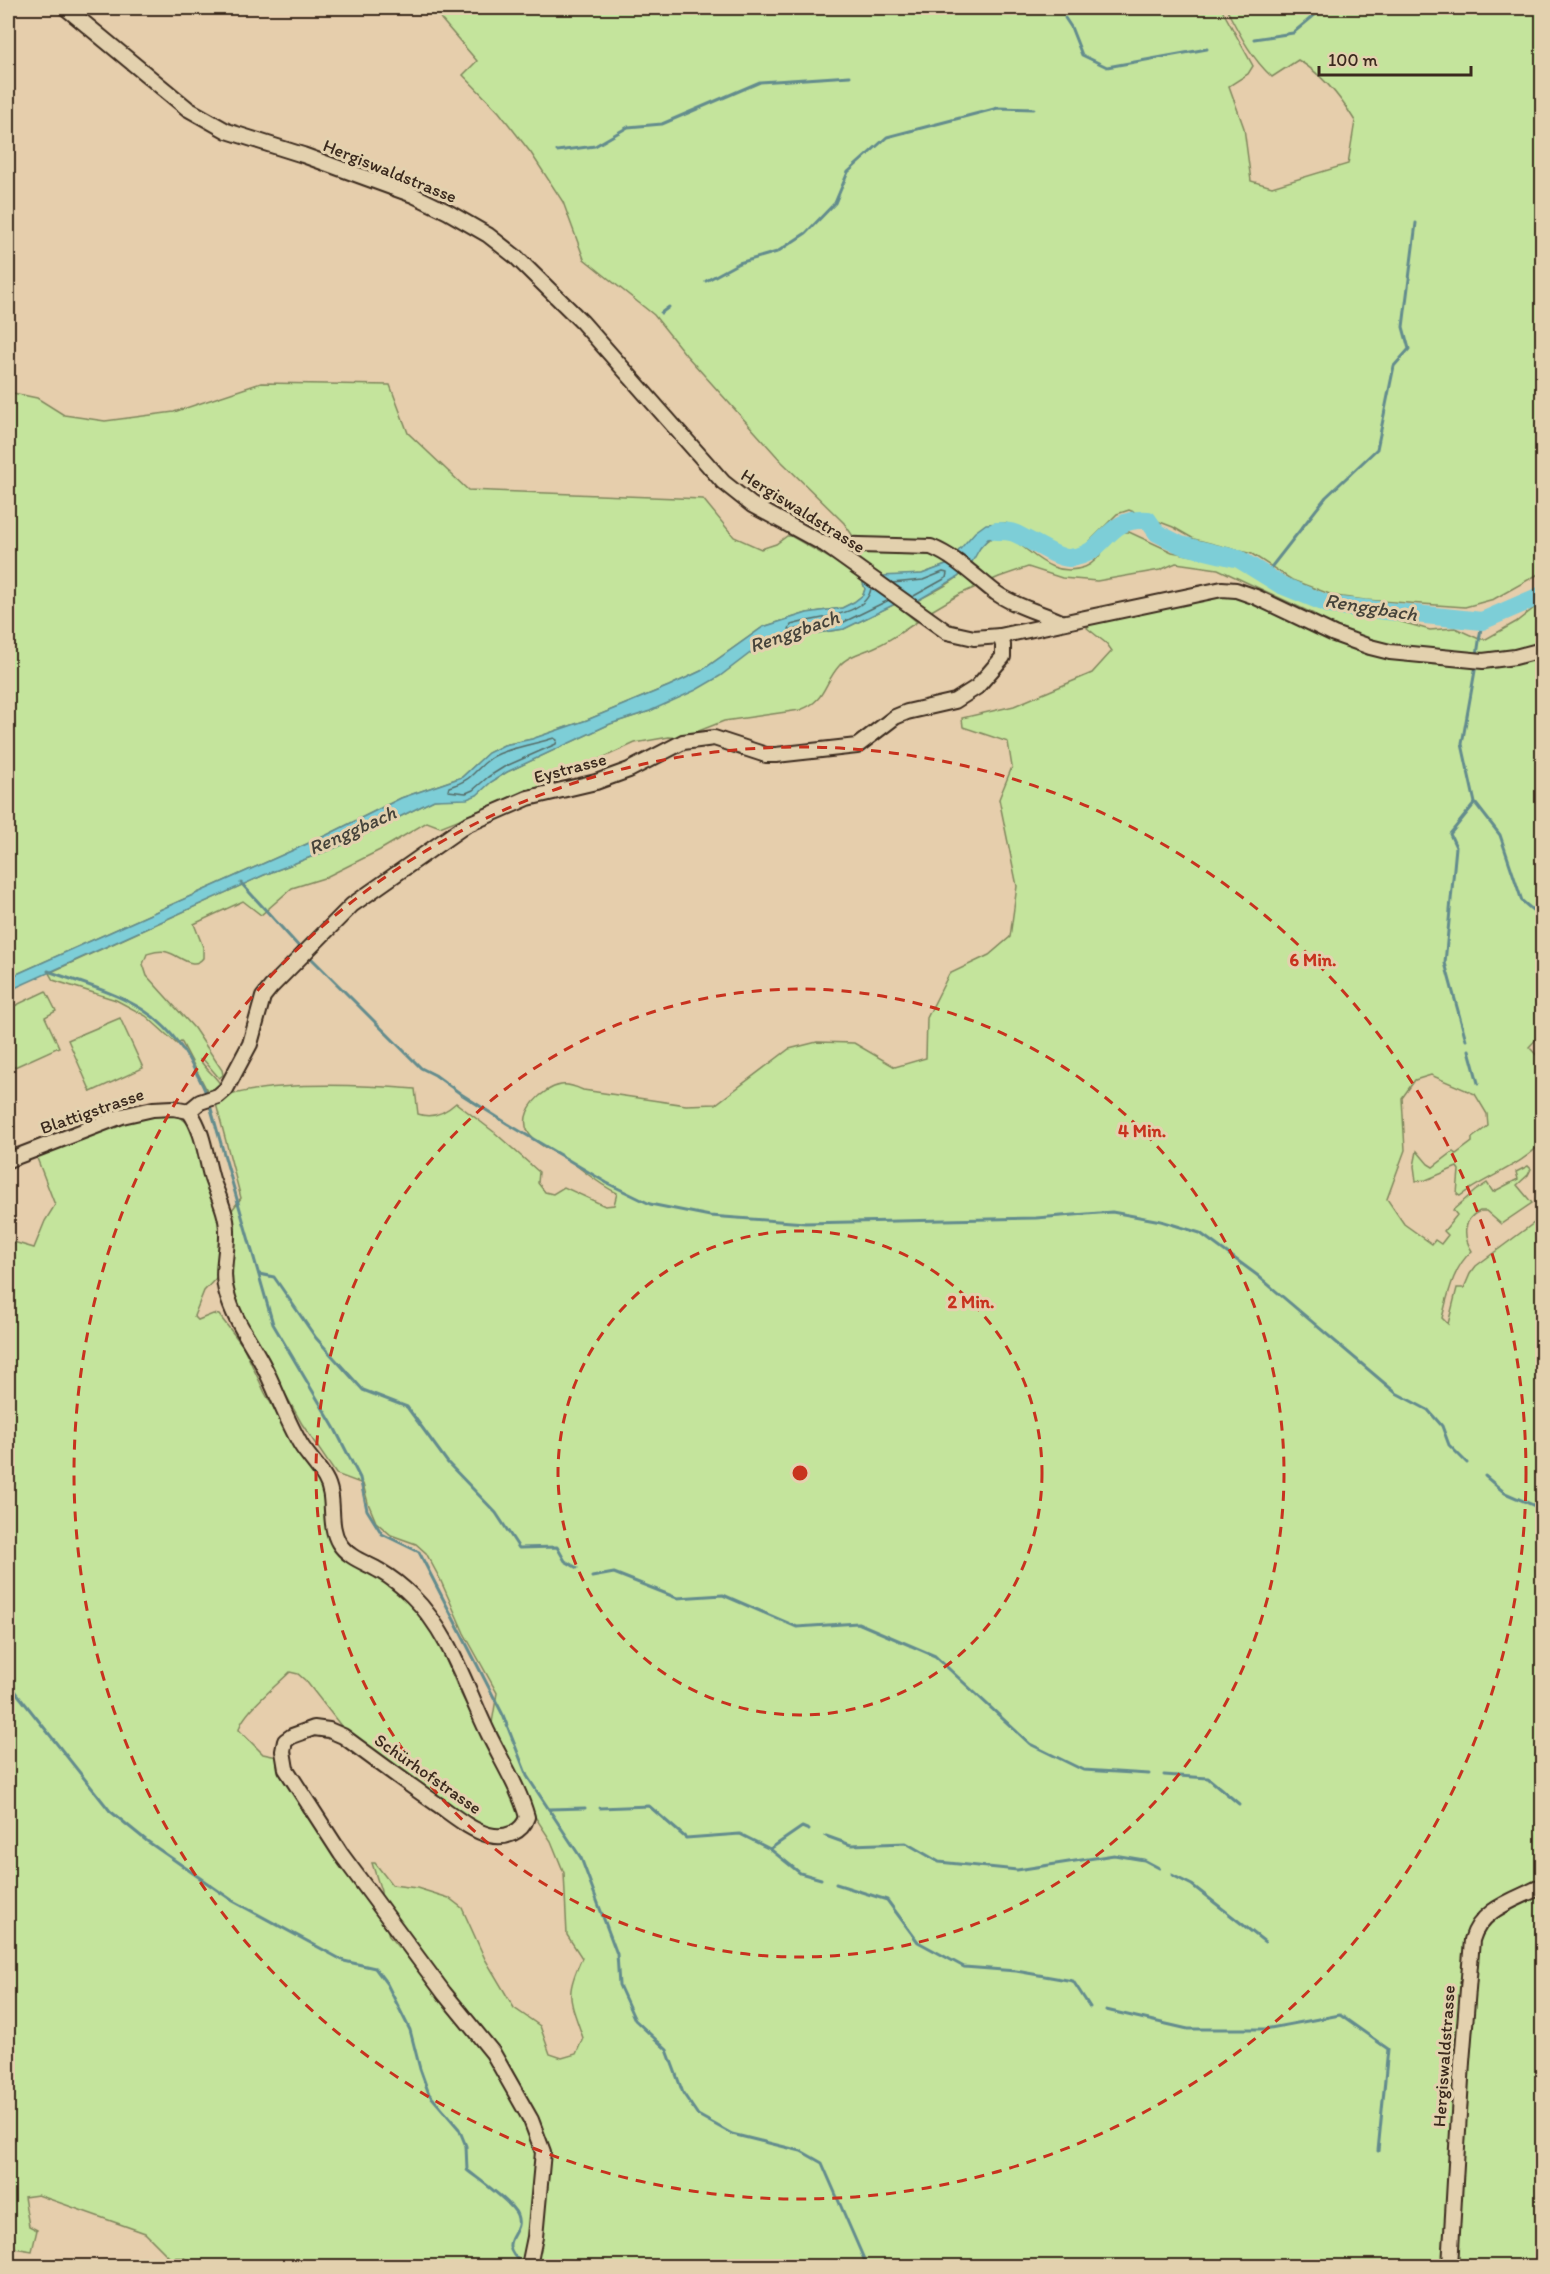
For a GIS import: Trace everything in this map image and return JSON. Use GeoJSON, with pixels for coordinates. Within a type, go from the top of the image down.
{"type":"FeatureCollection","features":[{"type":"Feature","properties":{"kind":"street","name":"Hergiswaldstrasse"},"geometry":{"type":"LineString","coordinates":[[66,8],[188,109],[208,122],[227,131],[309,157],[413,195],[448,212],[488,236],[516,257],[582,322],[723,482],[752,505],[824,544],[947,632],[974,639],[1000,636],[1222,589],[1236,590],[1256,597],[1334,634],[1370,647],[1476,661],[1515,657],[1542,650]]}},
{"type":"Feature","properties":{"kind":"street"},"geometry":{"type":"LineString","coordinates":[[824,544],[931,547],[944,552],[997,594],[1020,607],[1061,622]]}},
{"type":"Feature","properties":{"kind":"street","name":"Eystrasse"},"geometry":{"type":"LineString","coordinates":[[195,1106],[218,1096],[226,1089],[250,1044],[263,997],[271,987],[352,905],[453,833],[528,798],[596,782],[629,770],[683,742],[714,738],[766,755],[857,746],[895,717],[955,700],[977,687],[1003,657],[1000,636]]}},
{"type":"Feature","properties":{"kind":"street","name":"Blattigstrasse"},"geometry":{"type":"LineString","coordinates":[[8,1160],[127,1115],[153,1109],[195,1106]]}},
{"type":"Feature","properties":{"kind":"street","name":"Schürhofstrasse"},"geometry":{"type":"LineString","coordinates":[[195,1106],[212,1177],[226,1216],[223,1277],[226,1293],[302,1445],[332,1491],[333,1522],[339,1543],[351,1555],[397,1582],[414,1597],[433,1620],[523,1802],[527,1817],[521,1829],[511,1834],[490,1835],[455,1817],[343,1736],[314,1728],[285,1741],[283,1751],[286,1769],[293,1782],[341,1854],[444,1993],[493,2054],[531,2120],[543,2152],[535,2237],[529,2266]]}},
{"type":"Feature","properties":{"kind":"street","name":"Hergiswaldstrasse"},"geometry":{"type":"LineString","coordinates":[[1450,2266],[1462,2051],[1472,1940],[1481,1921],[1492,1912],[1542,1886]]}},
{"type":"Feature","properties":{"kind":"street"},"geometry":{"type":"LineString","coordinates":[[171,2266],[181,2266]]}},
{"type":"Feature","properties":{"kind":"green space"},"geometry":{"type":"Polygon","coordinates":[[[443,8],[1221,8],[1253,66],[1248,74],[1229,86],[1244,128],[1251,181],[1272,187],[1348,164],[1355,121],[1330,87],[1298,60],[1272,77],[1252,53],[1226,8],[1542,8],[1542,572],[1494,599],[1465,607],[1335,596],[1292,580],[1252,554],[1194,539],[1173,527],[1129,510],[1117,514],[1085,546],[1072,554],[1063,554],[1020,527],[961,549],[946,565],[922,574],[883,577],[840,549],[855,539],[844,523],[782,462],[686,355],[654,315],[584,259],[563,202],[531,153],[499,112],[463,75],[477,61],[441,19],[443,8]]]}},
{"type":"Feature","properties":{"kind":"green space"},"geometry":{"type":"Polygon","coordinates":[[[261,383],[390,385],[408,433],[468,490],[703,499],[734,537],[761,549],[791,536],[831,559],[833,556],[861,577],[865,589],[863,595],[842,608],[807,613],[763,627],[701,671],[669,686],[587,720],[532,739],[504,745],[488,753],[462,777],[401,798],[327,835],[8,978],[8,392],[37,398],[64,415],[105,421],[174,412],[261,383]]]}},
{"type":"Feature","properties":{"kind":"green space"},"geometry":{"type":"Polygon","coordinates":[[[1120,532],[1129,532],[1172,552],[1242,565],[1287,591],[1329,611],[1391,619],[1430,630],[1455,628],[1479,639],[1486,639],[1516,622],[1542,602],[1542,645],[1525,650],[1476,657],[1376,643],[1316,620],[1314,614],[1218,569],[1176,563],[1160,570],[1097,581],[1062,578],[1028,567],[960,594],[928,613],[915,602],[958,577],[983,544],[994,537],[1004,537],[1014,541],[1044,562],[1056,568],[1069,570],[1091,564],[1120,532]]]}},
{"type":"Feature","properties":{"kind":"green space"},"geometry":{"type":"Polygon","coordinates":[[[1241,596],[1338,642],[1371,654],[1466,667],[1484,667],[1542,655],[1542,1033],[1529,1047],[1542,1061],[1542,1142],[1525,1157],[1460,1196],[1457,1194],[1459,1170],[1457,1167],[1426,1180],[1416,1181],[1414,1166],[1417,1151],[1433,1167],[1453,1152],[1456,1154],[1488,1126],[1487,1114],[1475,1094],[1431,1075],[1415,1080],[1402,1098],[1405,1150],[1387,1199],[1404,1224],[1432,1244],[1435,1240],[1441,1244],[1448,1235],[1444,1231],[1457,1215],[1453,1210],[1475,1191],[1487,1183],[1493,1192],[1518,1179],[1516,1172],[1528,1166],[1531,1169],[1517,1185],[1532,1203],[1501,1224],[1486,1211],[1474,1214],[1467,1223],[1467,1240],[1472,1251],[1460,1265],[1449,1291],[1442,1318],[1448,1324],[1457,1288],[1464,1288],[1476,1266],[1542,1217],[1542,1882],[1477,1919],[1446,2266],[534,2266],[545,2150],[448,1990],[381,1899],[381,1891],[372,1863],[375,1863],[392,1885],[417,1888],[449,1898],[462,1908],[485,1959],[514,2008],[540,2026],[550,2054],[562,2058],[576,2054],[583,2038],[571,1998],[573,1981],[582,1958],[567,1935],[564,1873],[551,1841],[530,1809],[491,1729],[497,1693],[464,1633],[426,1553],[416,1544],[391,1535],[376,1522],[363,1484],[336,1474],[302,1424],[246,1323],[226,1273],[234,1245],[229,1214],[241,1198],[215,1100],[259,1089],[286,1087],[341,1085],[415,1089],[418,1114],[429,1116],[439,1114],[456,1103],[494,1132],[539,1172],[538,1183],[545,1192],[553,1194],[564,1187],[605,1206],[614,1205],[617,1193],[542,1145],[528,1132],[526,1117],[529,1109],[540,1096],[554,1087],[567,1085],[583,1090],[686,1105],[716,1104],[789,1049],[817,1042],[854,1043],[895,1067],[926,1058],[927,1018],[949,974],[989,955],[1010,937],[1017,886],[999,799],[1012,767],[1008,742],[963,727],[962,718],[1014,706],[1092,673],[1112,651],[1087,628],[1091,623],[1206,598],[1241,596]]]}},
{"type":"Feature","properties":{"kind":"green space"},"geometry":{"type":"Polygon","coordinates":[[[895,604],[917,622],[887,641],[843,662],[820,697],[800,710],[724,721],[681,738],[669,737],[635,743],[530,791],[440,827],[427,822],[380,850],[324,878],[292,888],[261,915],[243,901],[194,924],[203,947],[203,958],[199,962],[190,963],[164,951],[147,954],[143,964],[147,976],[194,1028],[222,1070],[223,1075],[219,1078],[203,1059],[200,1060],[222,1087],[209,1094],[181,1041],[177,1044],[146,1016],[116,1000],[53,980],[49,973],[264,875],[342,845],[434,800],[476,795],[507,772],[610,724],[650,711],[757,648],[789,637],[844,629],[895,604]]]}},
{"type":"Feature","properties":{"kind":"green space"},"geometry":{"type":"Polygon","coordinates":[[[46,991],[56,1011],[45,1017],[59,1047],[8,1070],[8,1009],[46,991]]]}},
{"type":"Feature","properties":{"kind":"green space"},"geometry":{"type":"Polygon","coordinates":[[[120,1018],[143,1068],[91,1092],[68,1040],[120,1018]]]}},
{"type":"Feature","properties":{"kind":"green space"},"geometry":{"type":"Polygon","coordinates":[[[168,1113],[183,1119],[195,1131],[213,1187],[222,1228],[217,1262],[218,1276],[204,1291],[194,1316],[198,1320],[213,1314],[219,1315],[243,1346],[265,1393],[321,1483],[335,1542],[405,1595],[435,1634],[458,1688],[519,1811],[518,1820],[509,1829],[483,1830],[345,1731],[298,1674],[290,1672],[269,1691],[241,1723],[239,1730],[263,1754],[277,1757],[281,1771],[384,1917],[389,1936],[398,1947],[405,1947],[473,2033],[521,2110],[537,2161],[525,2266],[192,2266],[174,2262],[145,2233],[38,2195],[24,2197],[29,2226],[37,2230],[32,2251],[8,2247],[8,1249],[10,1241],[34,1248],[45,1221],[55,1205],[35,1153],[119,1122],[168,1113]]]}},
{"type":"Feature","properties":{"kind":"green space"},"geometry":{"type":"Polygon","coordinates":[[[1542,1891],[1542,2266],[1454,2266],[1476,1941],[1495,1915],[1542,1891]]]}},
{"type":"Feature","properties":{"kind":"water"},"geometry":{"type":"Polygon","coordinates":[[[1005,523],[1020,527],[1017,541],[1005,536],[988,539],[958,577],[915,602],[895,604],[844,629],[789,637],[757,648],[720,676],[696,690],[650,711],[610,724],[507,772],[477,795],[467,799],[434,800],[342,845],[264,875],[8,991],[8,978],[327,835],[401,798],[462,777],[488,753],[504,745],[532,739],[587,720],[669,686],[701,671],[763,627],[807,613],[842,608],[863,595],[865,589],[861,577],[922,574],[946,565],[975,532],[986,524],[1005,523]]]}},
{"type":"Feature","properties":{"kind":"waterway"},"geometry":{"type":"LineString","coordinates":[[1254,39],[1293,33],[1323,8]]}},
{"type":"Feature","properties":{"kind":"waterway"},"geometry":{"type":"LineString","coordinates":[[1065,18],[1082,55],[1107,67],[1207,49]]}},
{"type":"Feature","properties":{"kind":"waterway"},"geometry":{"type":"LineString","coordinates":[[557,151],[595,146],[628,127],[662,124],[760,82],[850,76]]}},
{"type":"Feature","properties":{"kind":"waterway"},"geometry":{"type":"LineString","coordinates":[[706,281],[739,263],[777,252],[806,233],[835,203],[848,172],[887,137],[998,108],[1034,109]]}},
{"type":"Feature","properties":{"kind":"waterway"},"geometry":{"type":"LineString","coordinates":[[1265,575],[1326,497],[1377,449],[1394,366],[1409,349],[1403,327],[1416,223]]}},
{"type":"Feature","properties":{"kind":"waterway"},"geometry":{"type":"LineString","coordinates":[[661,313],[669,307]]}},
{"type":"Feature","properties":{"kind":"waterway","name":"Renggbach"},"geometry":{"type":"LineString","coordinates":[[996,531],[1014,533],[1058,555],[1069,558],[1091,550],[1122,524],[1148,520],[1157,533],[1181,545],[1239,559],[1281,585],[1330,605],[1482,621],[1542,595]]}},
{"type":"Feature","properties":{"kind":"waterway"},"geometry":{"type":"LineString","coordinates":[[1477,655],[1482,621]]}},
{"type":"Feature","properties":{"kind":"waterway"},"geometry":{"type":"LineString","coordinates":[[1466,1040],[1445,963],[1456,847],[1450,834],[1475,803],[1462,744],[1476,665]]}},
{"type":"Feature","properties":{"kind":"waterway"},"geometry":{"type":"LineString","coordinates":[[1476,804],[1500,835],[1522,901],[1542,918]]}},
{"type":"Feature","properties":{"kind":"waterway"},"geometry":{"type":"LineString","coordinates":[[241,883],[302,950]]}},
{"type":"Feature","properties":{"kind":"waterway"},"geometry":{"type":"LineString","coordinates":[[308,955],[421,1068],[508,1124],[607,1183],[650,1204],[710,1216],[805,1223],[1036,1218],[1112,1212],[1161,1221],[1200,1233],[1257,1275],[1396,1393],[1428,1410],[1442,1426],[1449,1445],[1467,1463]]}},
{"type":"Feature","properties":{"kind":"waterway"},"geometry":{"type":"LineString","coordinates":[[48,971],[113,994],[149,1014],[180,1045],[199,1077],[207,1096]]}},
{"type":"Feature","properties":{"kind":"waterway"},"geometry":{"type":"LineString","coordinates":[[1469,1050],[1478,1083]]}},
{"type":"Feature","properties":{"kind":"waterway"},"geometry":{"type":"LineString","coordinates":[[209,1102],[273,1324],[335,1429],[360,1478],[367,1510],[382,1534],[419,1552],[503,1715],[527,1776],[581,1858],[617,1954],[619,1985],[635,2020],[667,2050],[683,2093],[698,2115],[732,2134],[801,2151],[822,2163],[867,2266]]}},
{"type":"Feature","properties":{"kind":"waterway"},"geometry":{"type":"LineString","coordinates":[[259,1274],[274,1277],[316,1338],[363,1390],[407,1407],[448,1463],[496,1513],[519,1548],[557,1547],[565,1561],[577,1568]]}},
{"type":"Feature","properties":{"kind":"waterway"},"geometry":{"type":"LineString","coordinates":[[1485,1476],[1505,1493],[1542,1509]]}},
{"type":"Feature","properties":{"kind":"waterway"},"geometry":{"type":"LineString","coordinates":[[592,1577],[614,1573],[677,1598],[723,1595],[797,1627],[858,1623],[935,1656],[1030,1744],[1083,1770],[1149,1774]]}},
{"type":"Feature","properties":{"kind":"waterway"},"geometry":{"type":"LineString","coordinates":[[8,1682],[110,1811],[147,1841],[233,1901],[344,1961],[375,1968],[387,1984],[410,2030],[429,2094],[459,2129],[466,2146],[467,2170],[502,2198],[517,2215],[517,2228],[510,2243],[514,2256],[523,2265]]}},
{"type":"Feature","properties":{"kind":"waterway"},"geometry":{"type":"LineString","coordinates":[[1164,1775],[1208,1778],[1239,1804]]}},
{"type":"Feature","properties":{"kind":"waterway"},"geometry":{"type":"LineString","coordinates":[[600,1808],[649,1806],[686,1838],[740,1834],[770,1849],[800,1873],[821,1879]]}},
{"type":"Feature","properties":{"kind":"waterway"},"geometry":{"type":"LineString","coordinates":[[549,1809],[585,1808]]}},
{"type":"Feature","properties":{"kind":"waterway"},"geometry":{"type":"LineString","coordinates":[[770,1849],[802,1827],[809,1830]]}},
{"type":"Feature","properties":{"kind":"waterway"},"geometry":{"type":"LineString","coordinates":[[826,1836],[851,1845],[906,1843],[939,1862],[1017,1870],[1114,1855],[1144,1860],[1159,1868]]}},
{"type":"Feature","properties":{"kind":"waterway"},"geometry":{"type":"LineString","coordinates":[[1172,1875],[1192,1885],[1265,1942]]}},
{"type":"Feature","properties":{"kind":"waterway"},"geometry":{"type":"LineString","coordinates":[[836,1884],[887,1900],[918,1942],[964,1967],[1016,1971],[1073,1981],[1090,2007]]}},
{"type":"Feature","properties":{"kind":"waterway"},"geometry":{"type":"LineString","coordinates":[[1106,2010],[1188,2029],[1265,2029],[1340,2015],[1388,2049],[1378,2151]]}}]}
